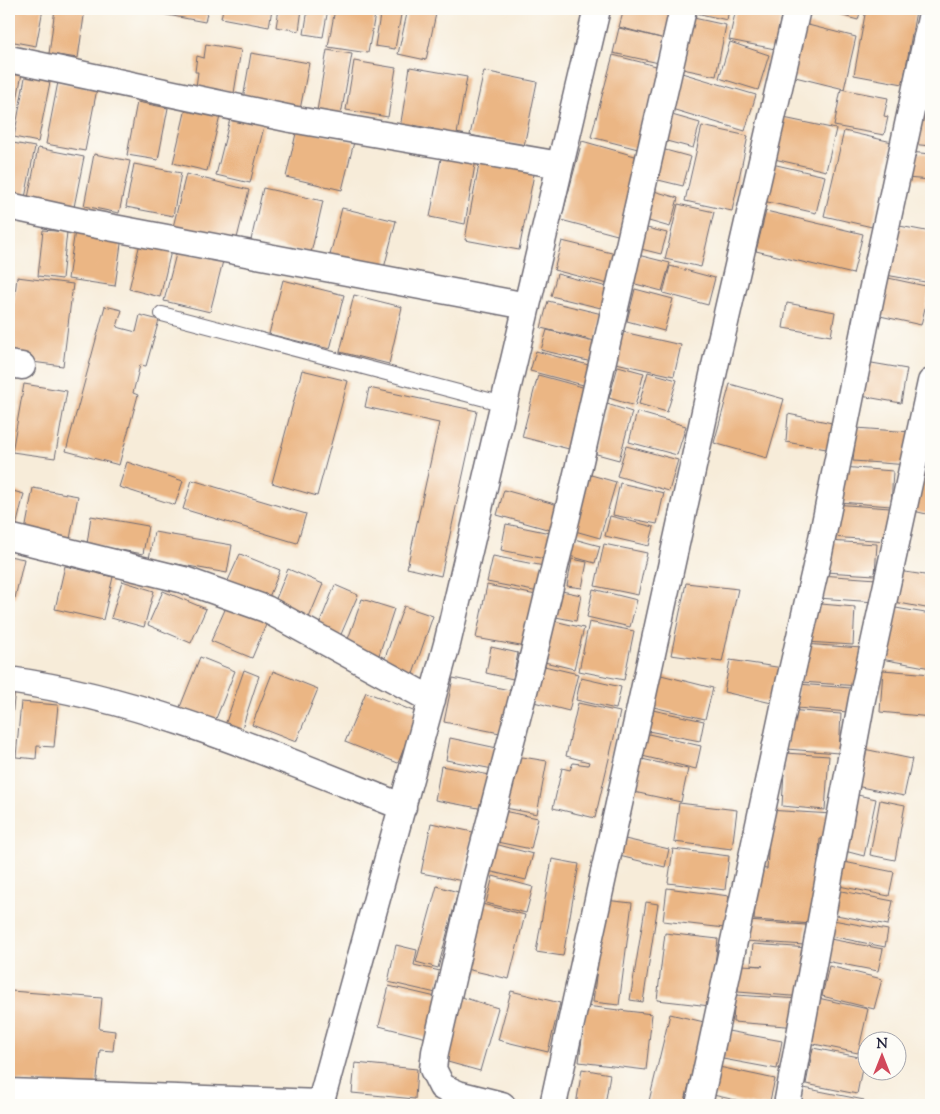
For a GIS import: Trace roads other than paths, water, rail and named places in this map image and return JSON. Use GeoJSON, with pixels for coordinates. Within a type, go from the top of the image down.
{"type":"FeatureCollection","features":[{"type":"Feature","properties":{"kind":"street"},"geometry":{"type":"LineString","coordinates":[[502,1105],[458,1094],[442,1087],[433,1069],[435,1052],[476,875],[577,474],[683,9]]}},
{"type":"Feature","properties":{"kind":"street"},"geometry":{"type":"LineString","coordinates":[[553,1105],[715,366],[796,9]]}},
{"type":"Feature","properties":{"kind":"street"},"geometry":{"type":"LineString","coordinates":[[9,1092],[320,1104],[447,644],[560,165],[591,10]]}},
{"type":"Feature","properties":{"kind":"street"},"geometry":{"type":"LineString","coordinates":[[699,1105],[789,684],[818,558],[871,296],[931,18]]}},
{"type":"Feature","properties":{"kind":"street"},"geometry":{"type":"LineString","coordinates":[[9,59],[291,119],[560,165]]}},
{"type":"Feature","properties":{"kind":"street"},"geometry":{"type":"LineString","coordinates":[[9,206],[82,222],[527,306]]}},
{"type":"Feature","properties":{"kind":"street"},"geometry":{"type":"LineString","coordinates":[[787,1105],[862,699],[931,382]]}},
{"type":"Feature","properties":{"kind":"street"},"geometry":{"type":"LineString","coordinates":[[9,537],[184,580],[266,609],[432,700]]}},
{"type":"Feature","properties":{"kind":"street"},"geometry":{"type":"LineString","coordinates":[[9,680],[45,685],[140,709],[254,747],[403,807]]}},
{"type":"Feature","properties":{"kind":"lane"},"geometry":{"type":"LineString","coordinates":[[162,314],[504,404]]}}]}
